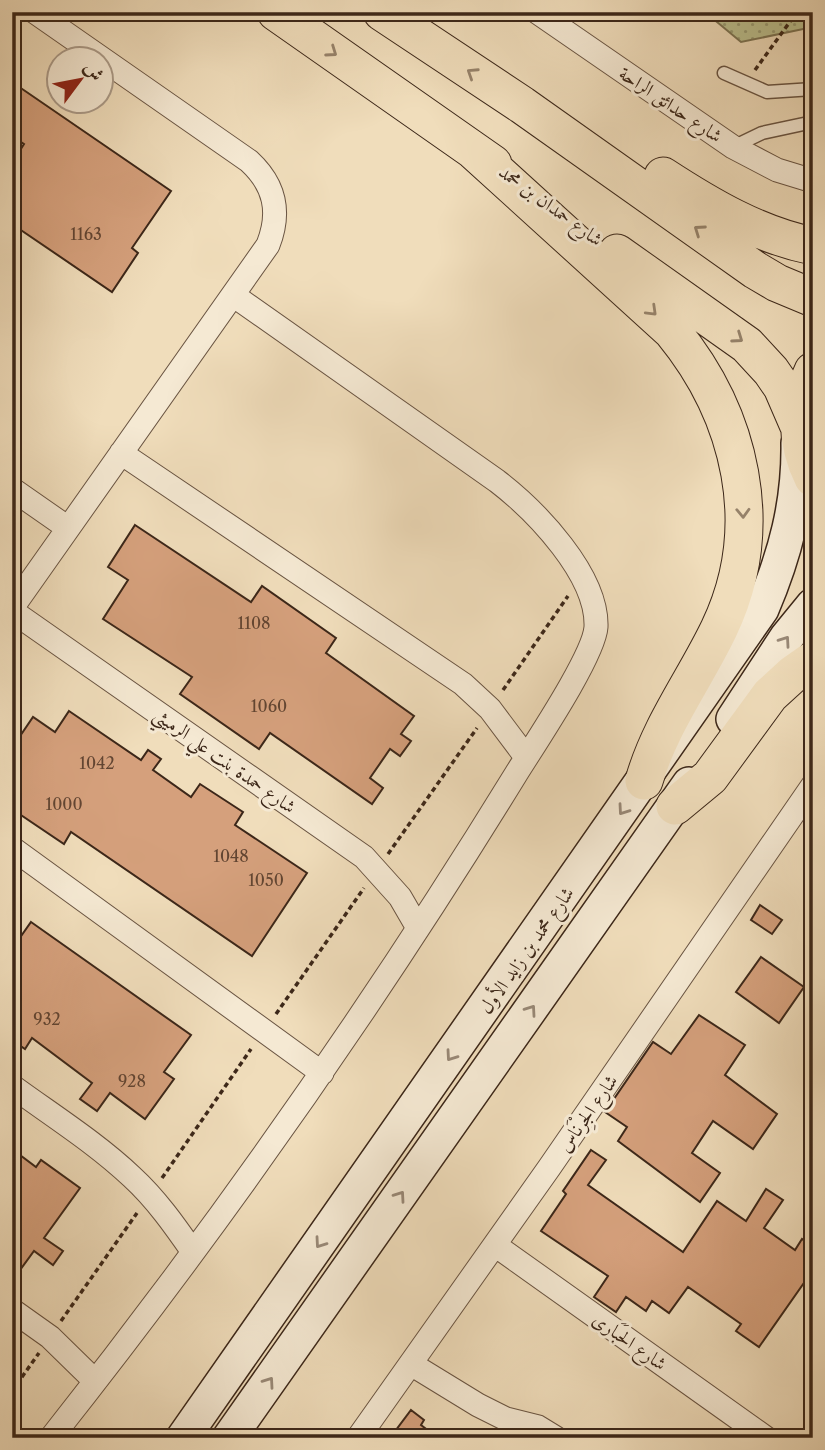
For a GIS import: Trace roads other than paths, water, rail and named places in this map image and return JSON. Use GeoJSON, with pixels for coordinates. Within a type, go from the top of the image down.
{"type":"FeatureCollection","features":[{"type":"Feature","properties":{"kind":"main road","name":"شارع حمدان بن محمد"},"geometry":{"type":"LineString","coordinates":[[276,12],[747,345],[771,370],[782,387],[798,429],[805,462],[813,478]]}},
{"type":"Feature","properties":{"kind":"main road"},"geometry":{"type":"LineString","coordinates":[[382,12],[522,105],[755,270],[777,283],[813,298]]}},
{"type":"Feature","properties":{"kind":"main road"},"geometry":{"type":"LineString","coordinates":[[522,105],[610,142],[697,199],[748,225],[793,242],[813,246]]}},
{"type":"Feature","properties":{"kind":"main road"},"geometry":{"type":"LineString","coordinates":[[474,151],[672,331],[689,352],[717,398],[738,459],[744,523],[733,593],[710,647],[658,738],[643,781]]}},
{"type":"Feature","properties":{"kind":"main road"},"geometry":{"type":"LineString","coordinates":[[798,429],[801,403],[813,370]]}},
{"type":"Feature","properties":{"kind":"main road","name":"شارع محمد بن زايد الأول"},"geometry":{"type":"LineString","coordinates":[[183,1438],[762,609],[777,575],[790,533],[799,469],[798,429]]}},
{"type":"Feature","properties":{"kind":"main road","name":"شارع محمد بن زايد الأول"},"geometry":{"type":"LineString","coordinates":[[229,1438],[675,806],[786,638],[813,605]]}},
{"type":"Feature","properties":{"kind":"main road"},"geometry":{"type":"LineString","coordinates":[[675,806],[710,777],[771,695],[813,660]]}},
{"type":"Feature","properties":{"kind":"street","name":"شارع حمدة بنت علي الرميثي"},"geometry":{"type":"LineString","coordinates":[[35,12],[249,161],[261,172],[275,199],[276,215],[268,245],[12,609],[349,846],[377,869],[400,897],[418,928]]}},
{"type":"Feature","properties":{"kind":"street","name":"شارع حدائق الراحة"},"geometry":{"type":"LineString","coordinates":[[537,12],[733,147],[777,170],[813,181]]}},
{"type":"Feature","properties":{"kind":"street"},"geometry":{"type":"LineString","coordinates":[[51,1438],[193,1252],[322,1073],[526,757],[594,641],[594,606],[570,558],[545,524],[514,495],[233,295]]}},
{"type":"Feature","properties":{"kind":"street"},"geometry":{"type":"LineString","coordinates":[[121,453],[447,673],[490,709],[526,757]]}},
{"type":"Feature","properties":{"kind":"street"},"geometry":{"type":"LineString","coordinates":[[12,489],[68,528]]}},
{"type":"Feature","properties":{"kind":"street","name":"شارع الجِرْنَاس"},"geometry":{"type":"LineString","coordinates":[[358,1438],[813,785]]}},
{"type":"Feature","properties":{"kind":"street"},"geometry":{"type":"LineString","coordinates":[[12,848],[322,1073]]}},
{"type":"Feature","properties":{"kind":"street"},"geometry":{"type":"LineString","coordinates":[[12,1086],[116,1163],[150,1195],[193,1252]]}},
{"type":"Feature","properties":{"kind":"street","name":"شارع الحَبَارى"},"geometry":{"type":"LineString","coordinates":[[495,1245],[766,1438]]}},
{"type":"Feature","properties":{"kind":"street"},"geometry":{"type":"LineString","coordinates":[[12,1310],[50,1337],[95,1381]]}},
{"type":"Feature","properties":{"kind":"street"},"geometry":{"type":"LineString","coordinates":[[411,1364],[478,1405],[506,1419],[538,1427],[556,1438]]}},
{"type":"Feature","properties":{"kind":"lane"},"geometry":{"type":"LineString","coordinates":[[724,73],[767,92],[813,89]]}},
{"type":"Feature","properties":{"kind":"lane"},"geometry":{"type":"LineString","coordinates":[[733,147],[762,133],[813,122]]}}]}
